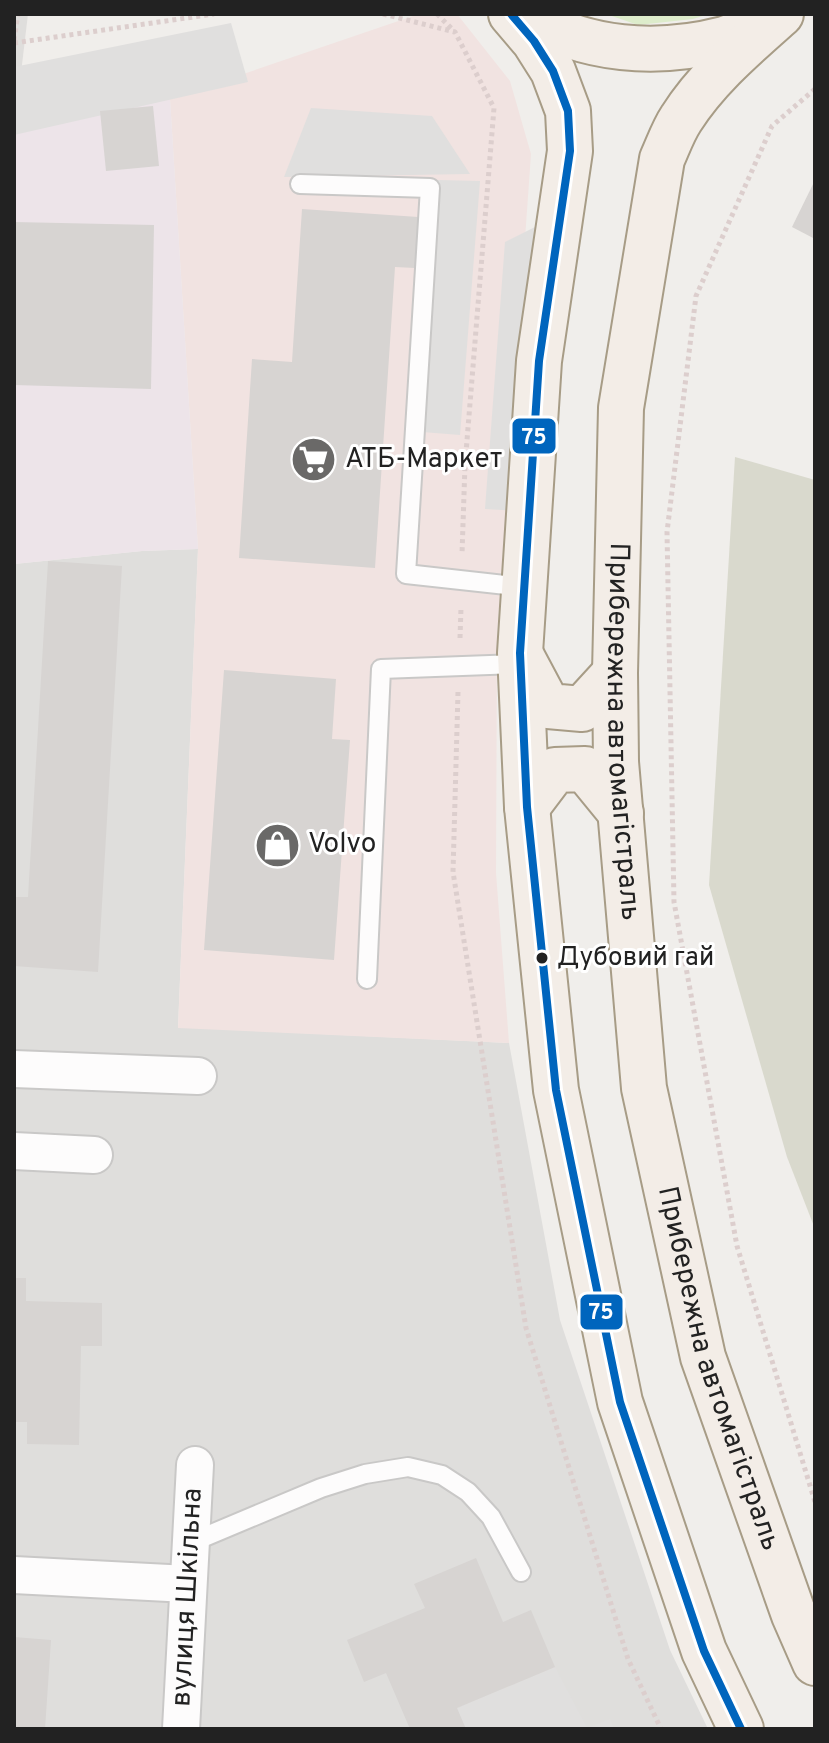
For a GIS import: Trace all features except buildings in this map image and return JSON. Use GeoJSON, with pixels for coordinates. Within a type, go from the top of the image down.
{"type":"FeatureCollection","features":[{"type":"Feature","properties":{"kind":"main road"},"geometry":{"type":"LineString","coordinates":[[511,14],[534,41],[553,71],[568,111],[570,151],[539,361],[520,659],[527,807],[556,1090],[620,1402],[704,1651],[741,1729]]}},
{"type":"Feature","properties":{"kind":"main road","name":"Прибережна автомагістраль"},"geometry":{"type":"LineString","coordinates":[[526,14],[544,26],[603,46],[665,50],[727,38],[780,14]]}},
{"type":"Feature","properties":{"kind":"main road","name":"Прибережна автомагістраль"},"geometry":{"type":"LineString","coordinates":[[780,14],[703,88],[680,121],[662,159],[621,408],[616,762],[644,1088],[703,1357],[794,1615],[815,1663]]}},
{"type":"Feature","properties":{"kind":"main road"},"geometry":{"type":"LineString","coordinates":[[520,659],[548,706],[582,709],[615,673]]}},
{"type":"Feature","properties":{"kind":"main road"},"geometry":{"type":"LineString","coordinates":[[527,807],[555,770],[585,769],[621,813]]}},
{"type":"Feature","properties":{"kind":"street"},"geometry":{"type":"LineString","coordinates":[[14,1069],[198,1076]]}},
{"type":"Feature","properties":{"kind":"street"},"geometry":{"type":"LineString","coordinates":[[14,1151],[94,1155]]}},
{"type":"Feature","properties":{"kind":"street","name":"вулиця Шкільна"},"geometry":{"type":"LineString","coordinates":[[181,1729],[195,1465]]}},
{"type":"Feature","properties":{"kind":"street"},"geometry":{"type":"LineString","coordinates":[[14,1575],[188,1584]]}},
{"type":"Feature","properties":{"kind":"lane"},"geometry":{"type":"LineString","coordinates":[[300,184],[430,188],[406,574],[524,587]]}},
{"type":"Feature","properties":{"kind":"lane"},"geometry":{"type":"LineString","coordinates":[[367,979],[381,669],[520,659]]}},
{"type":"Feature","properties":{"kind":"lane"},"geometry":{"type":"LineString","coordinates":[[190,1543],[321,1488],[365,1474],[408,1467],[442,1475],[468,1492],[491,1517],[521,1572]]}},
{"type":"Feature","properties":{"kind":"path"},"geometry":{"type":"LineString","coordinates":[[18,14],[14,42],[214,14]]}},
{"type":"Feature","properties":{"kind":"path"},"geometry":{"type":"LineString","coordinates":[[383,14],[455,32]]}},
{"type":"Feature","properties":{"kind":"path"},"geometry":{"type":"LineString","coordinates":[[437,14],[455,32],[494,108]]}},
{"type":"Feature","properties":{"kind":"path"},"geometry":{"type":"LineString","coordinates":[[815,89],[772,126],[696,296],[667,532],[674,902],[737,1246],[815,1502]]}},
{"type":"Feature","properties":{"kind":"shaded area"},"geometry":{"type":"Polygon","coordinates":[[[14,14],[28,14],[17,107],[14,107],[14,14]]]}},
{"type":"Feature","properties":{"kind":"shaded area"},"geometry":{"type":"Polygon","coordinates":[[[419,14],[457,14],[510,81],[531,154],[497,635],[496,873],[509,1043],[178,1028],[198,549],[170,99],[419,14]]]}},
{"type":"Feature","properties":{"kind":"shaded area"},"geometry":{"type":"Polygon","coordinates":[[[231,23],[248,82],[14,135],[14,67],[231,23]]]}},
{"type":"Feature","properties":{"kind":"shaded area"},"geometry":{"type":"Polygon","coordinates":[[[170,99],[198,549],[142,551],[14,564],[14,107],[170,99]]]}},
{"type":"Feature","properties":{"kind":"shaded area"},"geometry":{"type":"Polygon","coordinates":[[[311,108],[432,116],[470,174],[284,177],[311,108]]]}},
{"type":"Feature","properties":{"kind":"shaded area"},"geometry":{"type":"Polygon","coordinates":[[[438,180],[480,181],[460,435],[422,432],[438,180]]]}},
{"type":"Feature","properties":{"kind":"shaded area"},"geometry":{"type":"Polygon","coordinates":[[[541,224],[519,511],[485,509],[505,242],[541,224]]]}},
{"type":"Feature","properties":{"kind":"shaded area"},"geometry":{"type":"Polygon","coordinates":[[[735,457],[815,480],[815,1229],[787,1157],[709,885],[735,457]]]}},
{"type":"Feature","properties":{"kind":"shaded area"},"geometry":{"type":"Polygon","coordinates":[[[198,549],[178,1027],[509,1043],[560,1320],[670,1650],[708,1729],[14,1729],[14,564],[142,551],[198,549]]]}},
{"type":"Feature","properties":{"kind":"shaded area"},"geometry":{"type":"Polygon","coordinates":[[[555,1667],[587,1728],[610,1719],[614,1729],[466,1729],[457,1708],[555,1667]]]}},
{"type":"Feature","properties":{"kind":"green space"},"geometry":{"type":"Polygon","coordinates":[[[606,14],[709,14],[693,19],[638,25],[606,14]]]}},
{"type":"Feature","properties":{"kind":"transit line","name":"75"},"geometry":{"type":"LineString","coordinates":[[511,14],[534,41],[553,71],[568,111],[570,151],[539,361],[520,653],[527,807],[556,1090],[620,1402],[704,1651],[741,1729]]}},
{"type":"Feature","properties":{"kind":"place","name":"АТБ-Маркет"},"geometry":{"type":"Point","coordinates":[314,460]}},
{"type":"Feature","properties":{"kind":"place","name":"Volvo"},"geometry":{"type":"Point","coordinates":[277,845]}},
{"type":"Feature","properties":{"kind":"place","name":"Дубовий гай"},"geometry":{"type":"Point","coordinates":[542,958]}}]}
